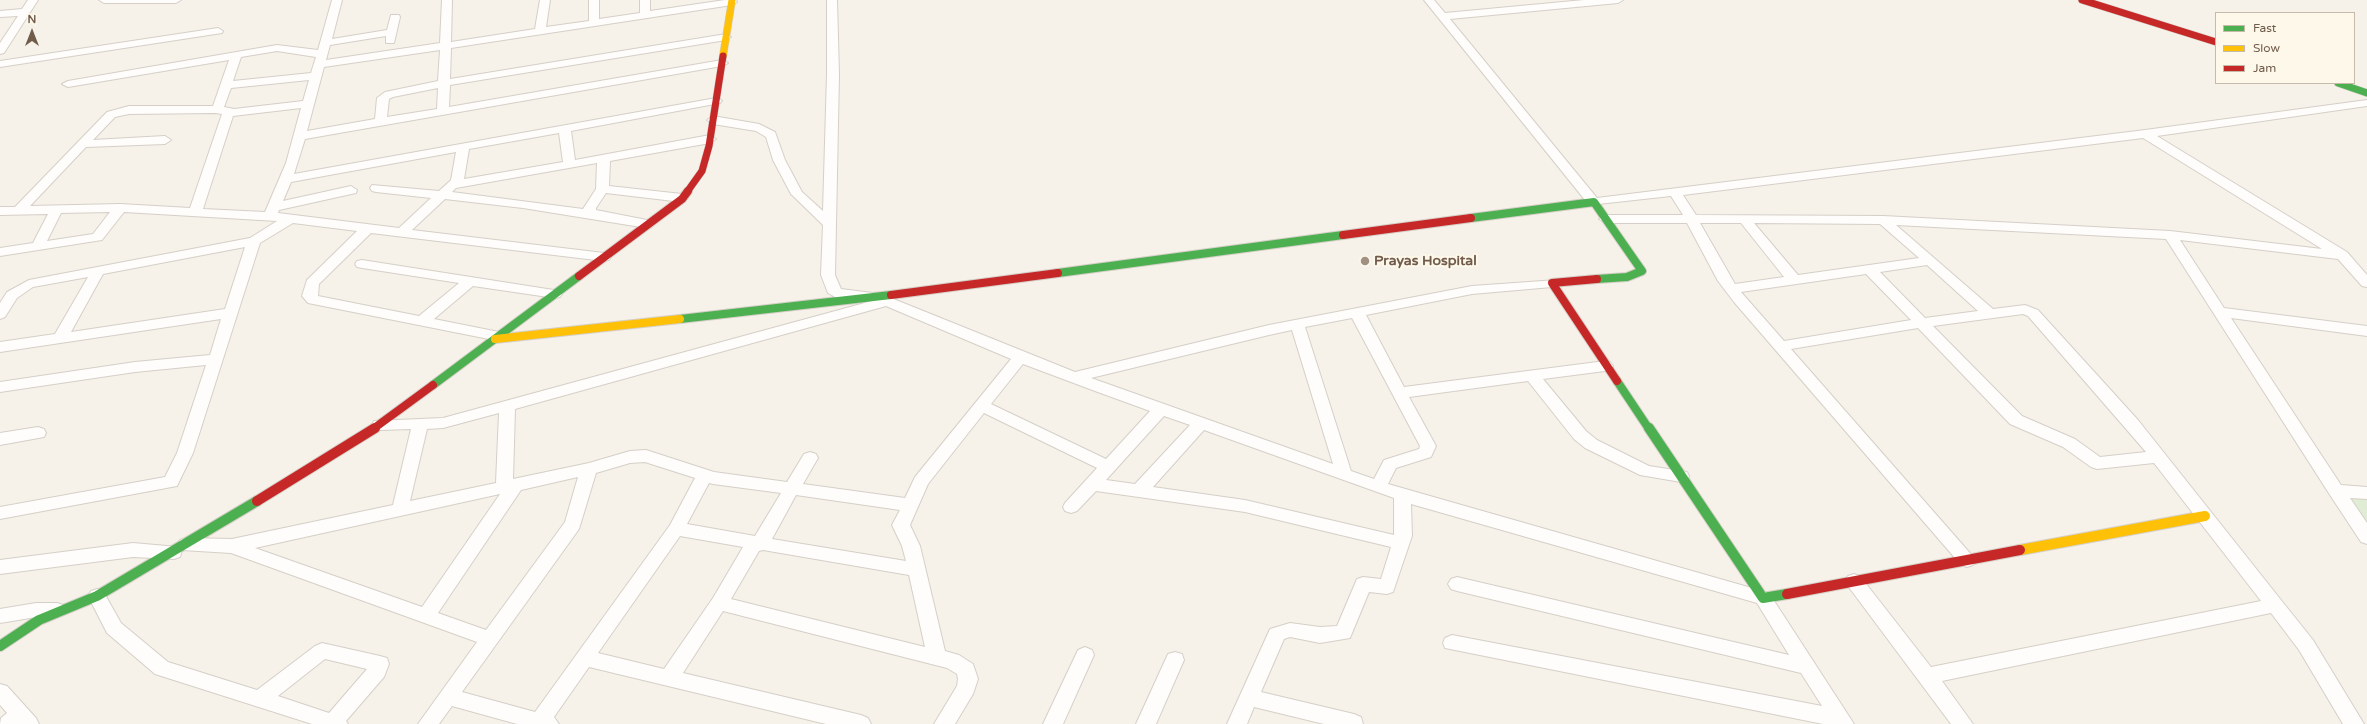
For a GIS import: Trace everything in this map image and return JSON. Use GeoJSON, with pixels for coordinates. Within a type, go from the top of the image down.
{"type":"FeatureCollection","features":[{"type":"Feature","properties":{"kind":"street"},"geometry":{"type":"LineString","coordinates":[[0,51],[33,0]]}},
{"type":"Feature","properties":{"kind":"street"},"geometry":{"type":"LineString","coordinates":[[104,0],[176,0]]}},
{"type":"Feature","properties":{"kind":"street"},"geometry":{"type":"LineString","coordinates":[[272,212],[286,179],[337,0]]}},
{"type":"Feature","properties":{"kind":"street"},"geometry":{"type":"LineString","coordinates":[[443,112],[447,0]]}},
{"type":"Feature","properties":{"kind":"street"},"geometry":{"type":"LineString","coordinates":[[540,31],[545,0]]}},
{"type":"Feature","properties":{"kind":"street"},"geometry":{"type":"LineString","coordinates":[[594,0],[594,23]]}},
{"type":"Feature","properties":{"kind":"street"},"geometry":{"type":"LineString","coordinates":[[645,0],[645,15]]}},
{"type":"Feature","properties":{"kind":"street"},"geometry":{"type":"LineString","coordinates":[[832,0],[830,225],[828,275],[835,293],[880,300],[1020,357],[1402,495],[1763,598],[2204,516]]}},
{"type":"Feature","properties":{"kind":"street"},"geometry":{"type":"LineString","coordinates":[[1075,377],[1297,324],[1472,290],[1627,277],[1638,274],[1642,271],[1594,202],[1429,0]]}},
{"type":"Feature","properties":{"kind":"street"},"geometry":{"type":"LineString","coordinates":[[1443,16],[1536,4],[1618,0]]}},
{"type":"Feature","properties":{"kind":"street"},"geometry":{"type":"LineString","coordinates":[[2082,0],[2136,18],[2166,25],[2215,42]]}},
{"type":"Feature","properties":{"kind":"street"},"geometry":{"type":"LineString","coordinates":[[2101,0],[2155,18],[2166,25]]}},
{"type":"Feature","properties":{"kind":"street"},"geometry":{"type":"LineString","coordinates":[[0,646],[39,620],[97,596],[180,548],[380,425],[682,198],[702,171],[710,139],[732,1],[386,55],[320,59],[283,48],[68,84]]}},
{"type":"Feature","properties":{"kind":"street"},"geometry":{"type":"LineString","coordinates":[[0,14],[26,12]]}},
{"type":"Feature","properties":{"kind":"street"},"geometry":{"type":"LineString","coordinates":[[386,55],[395,17]]}},
{"type":"Feature","properties":{"kind":"street"},"geometry":{"type":"LineString","coordinates":[[0,64],[218,31]]}},
{"type":"Feature","properties":{"kind":"street"},"geometry":{"type":"LineString","coordinates":[[226,85],[320,59],[392,32]]}},
{"type":"Feature","properties":{"kind":"street"},"geometry":{"type":"LineString","coordinates":[[381,122],[383,98],[386,95],[444,83],[726,37]]}},
{"type":"Feature","properties":{"kind":"street"},"geometry":{"type":"LineString","coordinates":[[195,212],[223,111],[226,85],[236,56]]}},
{"type":"Feature","properties":{"kind":"street"},"geometry":{"type":"LineString","coordinates":[[299,136],[722,63]]}},
{"type":"Feature","properties":{"kind":"street"},"geometry":{"type":"LineString","coordinates":[[2341,84],[2367,93]]}},
{"type":"Feature","properties":{"kind":"street"},"geometry":{"type":"LineString","coordinates":[[286,179],[716,102]]}},
{"type":"Feature","properties":{"kind":"street"},"geometry":{"type":"LineString","coordinates":[[368,228],[312,283],[309,296],[313,300],[497,337],[880,300],[1594,202],[2145,134],[2367,103]]}},
{"type":"Feature","properties":{"kind":"street"},"geometry":{"type":"LineString","coordinates":[[19,210],[106,117],[120,111],[223,111],[308,104]]}},
{"type":"Feature","properties":{"kind":"street"},"geometry":{"type":"LineString","coordinates":[[713,120],[759,128],[771,135],[780,160],[797,194],[830,225]]}},
{"type":"Feature","properties":{"kind":"street"},"geometry":{"type":"LineString","coordinates":[[565,129],[569,164]]}},
{"type":"Feature","properties":{"kind":"street"},"geometry":{"type":"LineString","coordinates":[[2145,134],[2342,255],[2364,278]]}},
{"type":"Feature","properties":{"kind":"street"},"geometry":{"type":"LineString","coordinates":[[454,184],[710,139]]}},
{"type":"Feature","properties":{"kind":"street"},"geometry":{"type":"LineString","coordinates":[[81,144],[165,140]]}},
{"type":"Feature","properties":{"kind":"street"},"geometry":{"type":"LineString","coordinates":[[402,232],[459,178],[463,147]]}},
{"type":"Feature","properties":{"kind":"street"},"geometry":{"type":"LineString","coordinates":[[591,214],[588,211],[602,189],[604,158]]}},
{"type":"Feature","properties":{"kind":"street"},"geometry":{"type":"LineString","coordinates":[[376,188],[591,214],[647,224]]}},
{"type":"Feature","properties":{"kind":"street"},"geometry":{"type":"LineString","coordinates":[[602,189],[682,198]]}},
{"type":"Feature","properties":{"kind":"street"},"geometry":{"type":"LineString","coordinates":[[0,211],[120,208],[195,212],[272,212],[351,190]]}},
{"type":"Feature","properties":{"kind":"street"},"geometry":{"type":"LineString","coordinates":[[1675,192],[1725,281],[1967,560]]}},
{"type":"Feature","properties":{"kind":"street"},"geometry":{"type":"LineString","coordinates":[[0,252],[97,237],[120,208]]}},
{"type":"Feature","properties":{"kind":"street"},"geometry":{"type":"LineString","coordinates":[[38,246],[57,209]]}},
{"type":"Feature","properties":{"kind":"street"},"geometry":{"type":"LineString","coordinates":[[272,212],[290,219],[604,256]]}},
{"type":"Feature","properties":{"kind":"street"},"geometry":{"type":"LineString","coordinates":[[1606,219],[1692,220],[1743,218],[1883,220],[2170,235],[2342,255]]}},
{"type":"Feature","properties":{"kind":"street"},"geometry":{"type":"LineString","coordinates":[[1743,218],[1794,280]]}},
{"type":"Feature","properties":{"kind":"street"},"geometry":{"type":"LineString","coordinates":[[0,314],[12,295],[22,287],[254,241],[290,219]]}},
{"type":"Feature","properties":{"kind":"street"},"geometry":{"type":"LineString","coordinates":[[1883,220],[1990,314]]}},
{"type":"Feature","properties":{"kind":"street"},"geometry":{"type":"LineString","coordinates":[[2170,235],[2222,312],[2367,537]]}},
{"type":"Feature","properties":{"kind":"street"},"geometry":{"type":"LineString","coordinates":[[0,513],[171,482],[185,453],[254,241]]}},
{"type":"Feature","properties":{"kind":"street"},"geometry":{"type":"LineString","coordinates":[[1732,289],[1929,261]]}},
{"type":"Feature","properties":{"kind":"street"},"geometry":{"type":"LineString","coordinates":[[362,264],[555,294]]}},
{"type":"Feature","properties":{"kind":"street"},"geometry":{"type":"LineString","coordinates":[[1869,269],[2020,423],[2069,443],[2097,463],[2157,457]]}},
{"type":"Feature","properties":{"kind":"street"},"geometry":{"type":"LineString","coordinates":[[60,338],[98,271]]}},
{"type":"Feature","properties":{"kind":"street"},"geometry":{"type":"LineString","coordinates":[[422,321],[470,281]]}},
{"type":"Feature","properties":{"kind":"street"},"geometry":{"type":"LineString","coordinates":[[1552,283],[1605,366],[1763,598],[1843,724]]}},
{"type":"Feature","properties":{"kind":"street"},"geometry":{"type":"LineString","coordinates":[[380,425],[443,422],[880,300]]}},
{"type":"Feature","properties":{"kind":"street"},"geometry":{"type":"LineString","coordinates":[[1780,346],[1921,323],[2025,309],[2033,313],[2132,424],[2275,605],[2306,646],[2354,724]]}},
{"type":"Feature","properties":{"kind":"street"},"geometry":{"type":"LineString","coordinates":[[2222,312],[2367,331]]}},
{"type":"Feature","properties":{"kind":"street"},"geometry":{"type":"LineString","coordinates":[[0,347],[230,313]]}},
{"type":"Feature","properties":{"kind":"street"},"geometry":{"type":"LineString","coordinates":[[1357,313],[1428,450],[1390,464],[1379,486]]}},
{"type":"Feature","properties":{"kind":"street"},"geometry":{"type":"LineString","coordinates":[[1297,324],[1344,474]]}},
{"type":"Feature","properties":{"kind":"street"},"geometry":{"type":"LineString","coordinates":[[937,658],[911,546],[902,525],[921,481],[983,406],[1020,357]]}},
{"type":"Feature","properties":{"kind":"street"},"geometry":{"type":"LineString","coordinates":[[0,387],[135,367],[215,359]]}},
{"type":"Feature","properties":{"kind":"street"},"geometry":{"type":"LineString","coordinates":[[1399,393],[1605,366]]}},
{"type":"Feature","properties":{"kind":"street"},"geometry":{"type":"LineString","coordinates":[[1532,375],[1580,434],[1591,444],[1646,471],[1681,476]]}},
{"type":"Feature","properties":{"kind":"street"},"geometry":{"type":"LineString","coordinates":[[426,616],[510,486],[507,405]]}},
{"type":"Feature","properties":{"kind":"street"},"geometry":{"type":"LineString","coordinates":[[983,406],[1108,467]]}},
{"type":"Feature","properties":{"kind":"street"},"geometry":{"type":"LineString","coordinates":[[1071,507],[1161,409]]}},
{"type":"Feature","properties":{"kind":"street"},"geometry":{"type":"LineString","coordinates":[[400,509],[421,423]]}},
{"type":"Feature","properties":{"kind":"street"},"geometry":{"type":"LineString","coordinates":[[1139,491],[1201,423]]}},
{"type":"Feature","properties":{"kind":"street"},"geometry":{"type":"LineString","coordinates":[[0,439],[38,433]]}},
{"type":"Feature","properties":{"kind":"street"},"geometry":{"type":"LineString","coordinates":[[0,567],[133,550],[232,546],[589,469],[639,456],[704,476],[910,504]]}},
{"type":"Feature","properties":{"kind":"street"},"geometry":{"type":"LineString","coordinates":[[669,678],[793,488],[810,458]]}},
{"type":"Feature","properties":{"kind":"street"},"geometry":{"type":"LineString","coordinates":[[428,724],[573,524],[589,469]]}},
{"type":"Feature","properties":{"kind":"street"},"geometry":{"type":"LineString","coordinates":[[448,697],[546,723],[585,658],[676,529],[704,476]]}},
{"type":"Feature","properties":{"kind":"street"},"geometry":{"type":"LineString","coordinates":[[1092,484],[1245,506],[1400,543]]}},
{"type":"Feature","properties":{"kind":"street"},"geometry":{"type":"LineString","coordinates":[[2336,491],[2367,494]]}},
{"type":"Feature","properties":{"kind":"street"},"geometry":{"type":"LineString","coordinates":[[1237,724],[1277,634],[1290,630],[1320,635],[1343,633],[1363,584],[1387,587],[1404,530],[1402,495]]}},
{"type":"Feature","properties":{"kind":"street"},"geometry":{"type":"LineString","coordinates":[[676,529],[757,544],[917,570]]}},
{"type":"Feature","properties":{"kind":"street"},"geometry":{"type":"LineString","coordinates":[[232,546],[490,639]]}},
{"type":"Feature","properties":{"kind":"street"},"geometry":{"type":"LineString","coordinates":[[1854,581],[1928,676],[1963,724]]}},
{"type":"Feature","properties":{"kind":"street"},"geometry":{"type":"LineString","coordinates":[[1456,584],[1808,667]]}},
{"type":"Feature","properties":{"kind":"street"},"geometry":{"type":"LineString","coordinates":[[97,596],[114,628],[162,668],[260,699],[336,723],[377,671],[380,664],[322,651],[260,699]]}},
{"type":"Feature","properties":{"kind":"street"},"geometry":{"type":"LineString","coordinates":[[719,603],[952,661],[966,670],[968,679],[966,688],[944,724]]}},
{"type":"Feature","properties":{"kind":"street"},"geometry":{"type":"LineString","coordinates":[[1928,676],[2275,605]]}},
{"type":"Feature","properties":{"kind":"street"},"geometry":{"type":"LineString","coordinates":[[0,616],[36,610],[62,610]]}},
{"type":"Feature","properties":{"kind":"street"},"geometry":{"type":"LineString","coordinates":[[1452,643],[1821,714],[1843,724]]}},
{"type":"Feature","properties":{"kind":"street"},"geometry":{"type":"LineString","coordinates":[[1053,724],[1085,654]]}},
{"type":"Feature","properties":{"kind":"street"},"geometry":{"type":"LineString","coordinates":[[585,658],[861,724]]}},
{"type":"Feature","properties":{"kind":"street"},"geometry":{"type":"LineString","coordinates":[[1146,724],[1175,660]]}},
{"type":"Feature","properties":{"kind":"street"},"geometry":{"type":"LineString","coordinates":[[0,692],[19,721]]}},
{"type":"Feature","properties":{"kind":"street"},"geometry":{"type":"LineString","coordinates":[[1249,697],[1354,723]]}},
{"type":"Feature","properties":{"kind":"green space"},"geometry":{"type":"Polygon","coordinates":[[[2339,495],[2367,498],[2367,534],[2339,495]]]}},
{"type":"Feature","properties":{"kind":"traffic: fast"},"geometry":{"type":"LineString","coordinates":[[2341,84],[2367,93]]}},
{"type":"Feature","properties":{"kind":"traffic: fast"},"geometry":{"type":"LineString","coordinates":[[1471,218],[1594,202],[1642,271],[1627,277],[1597,279]]}},
{"type":"Feature","properties":{"kind":"traffic: fast"},"geometry":{"type":"LineString","coordinates":[[1058,273],[1343,235]]}},
{"type":"Feature","properties":{"kind":"traffic: fast"},"geometry":{"type":"LineString","coordinates":[[433,385],[579,276]]}},
{"type":"Feature","properties":{"kind":"traffic: fast"},"geometry":{"type":"LineString","coordinates":[[680,319],[891,295]]}},
{"type":"Feature","properties":{"kind":"traffic: fast"},"geometry":{"type":"LineString","coordinates":[[1617,381],[1763,598],[1787,594]]}},
{"type":"Feature","properties":{"kind":"traffic: fast"},"geometry":{"type":"LineString","coordinates":[[0,646],[39,620],[97,596],[257,501]]}},
{"type":"Feature","properties":{"kind":"traffic: slow"},"geometry":{"type":"LineString","coordinates":[[723,56],[732,0]]}},
{"type":"Feature","properties":{"kind":"traffic: slow"},"geometry":{"type":"LineString","coordinates":[[495,339],[680,319]]}},
{"type":"Feature","properties":{"kind":"traffic: slow"},"geometry":{"type":"LineString","coordinates":[[2020,550],[2205,516]]}},
{"type":"Feature","properties":{"kind":"traffic: jam"},"geometry":{"type":"LineString","coordinates":[[2082,0],[2215,42]]}},
{"type":"Feature","properties":{"kind":"traffic: jam"},"geometry":{"type":"LineString","coordinates":[[579,276],[682,199],[702,171],[709,146],[723,56]]}},
{"type":"Feature","properties":{"kind":"traffic: jam"},"geometry":{"type":"LineString","coordinates":[[1343,235],[1471,218]]}},
{"type":"Feature","properties":{"kind":"traffic: jam"},"geometry":{"type":"LineString","coordinates":[[891,295],[1058,273]]}},
{"type":"Feature","properties":{"kind":"traffic: jam"},"geometry":{"type":"LineString","coordinates":[[1597,279],[1552,283],[1617,381]]}},
{"type":"Feature","properties":{"kind":"traffic: jam"},"geometry":{"type":"LineString","coordinates":[[257,501],[380,425],[433,385]]}},
{"type":"Feature","properties":{"kind":"traffic: jam"},"geometry":{"type":"LineString","coordinates":[[1787,594],[2020,550]]}},
{"type":"Feature","properties":{"kind":"place","name":"Prayas Hospital"},"geometry":{"type":"Point","coordinates":[1365,261]}}]}
